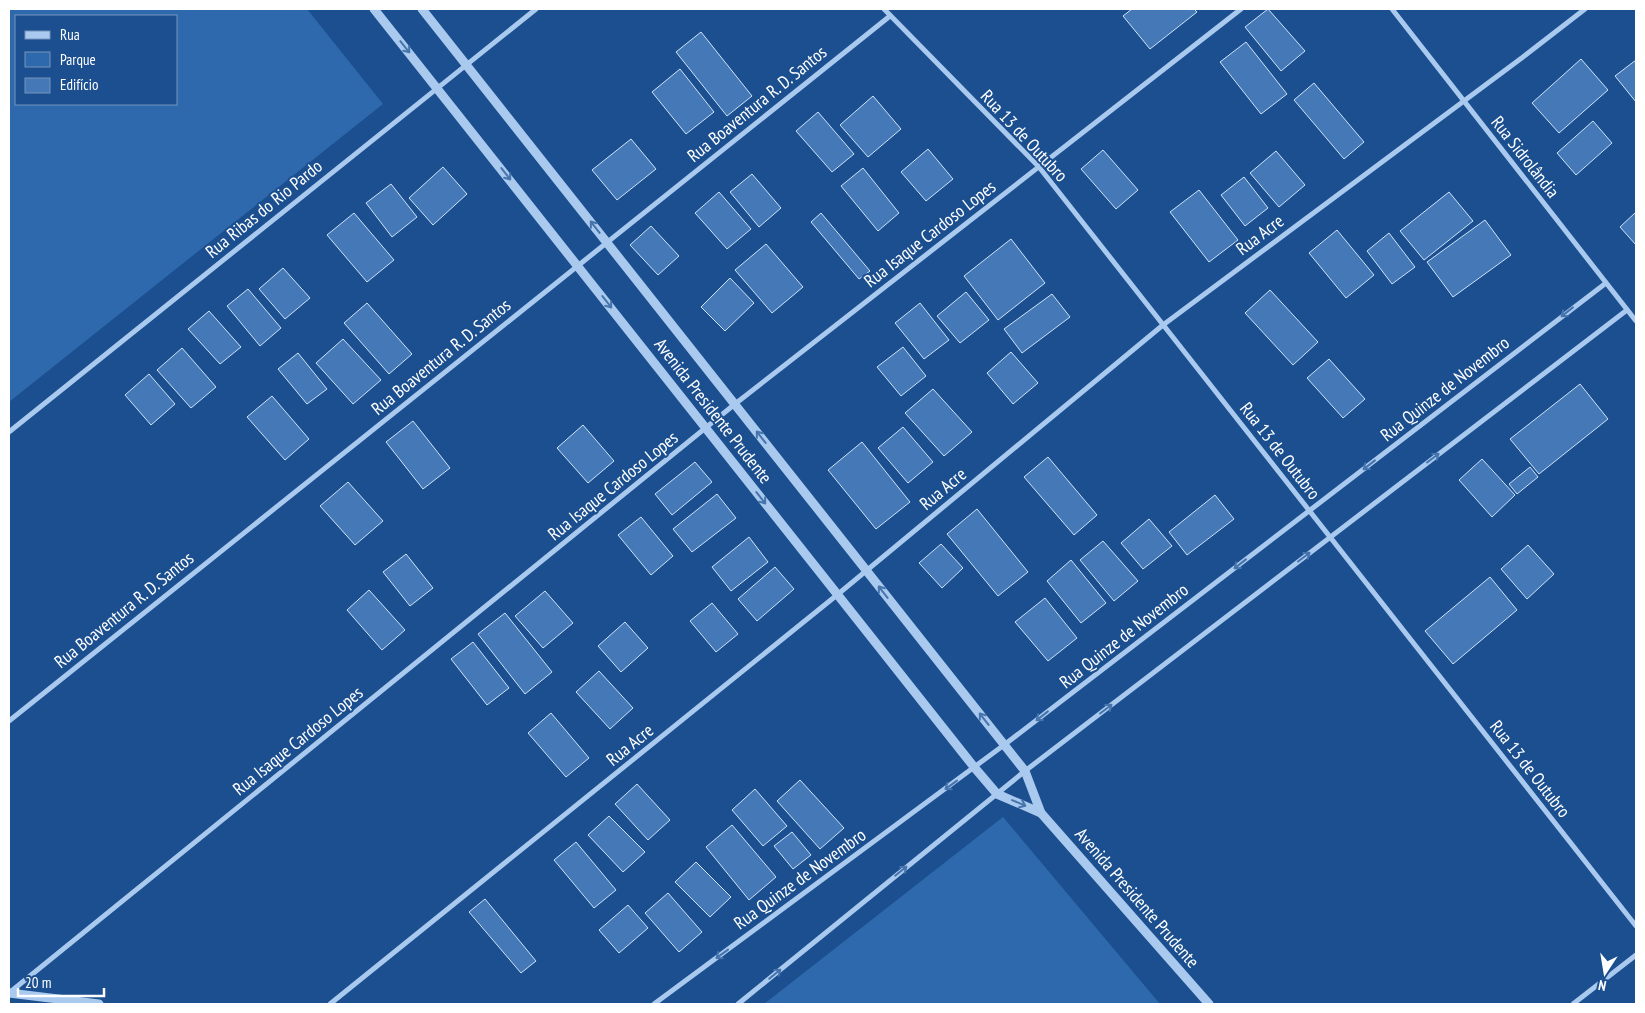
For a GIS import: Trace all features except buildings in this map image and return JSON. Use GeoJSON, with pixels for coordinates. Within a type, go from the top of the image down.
{"type":"FeatureCollection","features":[{"type":"Feature","properties":{"kind":"street","name":"Avenida Presidente Prudente"},"geometry":{"type":"LineString","coordinates":[[374,9],[438,87],[974,767],[997,794],[1041,813]]}},
{"type":"Feature","properties":{"kind":"street","name":"Avenida Presidente Prudente"},"geometry":{"type":"LineString","coordinates":[[422,9],[1025,771],[1041,813],[1209,1004]]}},
{"type":"Feature","properties":{"kind":"street","name":"Rua Ribas do Rio Pardo"},"geometry":{"type":"LineString","coordinates":[[9,432],[536,9]]}},
{"type":"Feature","properties":{"kind":"street","name":"Rua 13 de Outubro"},"geometry":{"type":"LineString","coordinates":[[884,9],[1039,167],[1636,926]]}},
{"type":"Feature","properties":{"kind":"street","name":"Rua Isaque Cardoso Lopes"},"geometry":{"type":"LineString","coordinates":[[9,993],[735,404],[1241,9]]}},
{"type":"Feature","properties":{"kind":"street","name":"Rua Sidrolândia"},"geometry":{"type":"LineString","coordinates":[[1392,9],[1636,321]]}},
{"type":"Feature","properties":{"kind":"street","name":"Rua Acre"},"geometry":{"type":"LineString","coordinates":[[330,1004],[867,571],[1162,325],[1585,9]]}},
{"type":"Feature","properties":{"kind":"street","name":"Rua Boaventura R. D. Santos"},"geometry":{"type":"LineString","coordinates":[[9,720],[890,16]]}},
{"type":"Feature","properties":{"kind":"street","name":"Rua Quinze de Novembro"},"geometry":{"type":"LineString","coordinates":[[654,1004],[1004,745],[1606,283]]}},
{"type":"Feature","properties":{"kind":"street"},"geometry":{"type":"LineString","coordinates":[[738,1004],[1025,771],[1627,310]]}},
{"type":"Feature","properties":{"kind":"street"},"geometry":{"type":"LineString","coordinates":[[1573,1004],[1636,955]]}},
{"type":"Feature","properties":{"kind":"street"},"geometry":{"type":"LineString","coordinates":[[9,993],[100,1004]]}},
{"type":"Feature","properties":{"kind":"green space"},"geometry":{"type":"Polygon","coordinates":[[[9,9],[307,9],[383,104],[9,402],[9,9]]]}},
{"type":"Feature","properties":{"kind":"green space"},"geometry":{"type":"Polygon","coordinates":[[[1003,817],[1160,1004],[764,1004],[1003,817]]]}}]}
